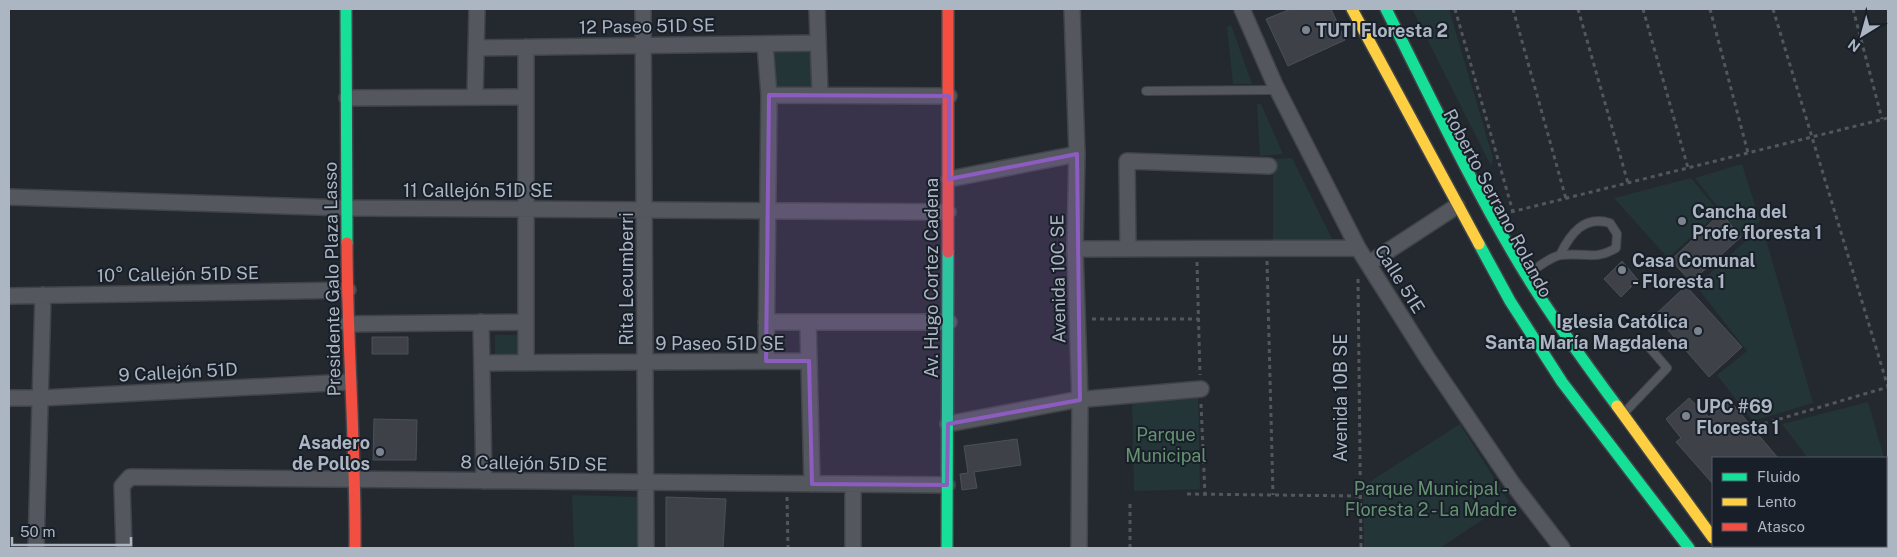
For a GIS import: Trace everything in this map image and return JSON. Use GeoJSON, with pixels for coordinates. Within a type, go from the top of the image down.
{"type":"FeatureCollection","features":[{"type":"Feature","properties":{"kind":"main road","name":"Presidente Galo Plaza Lasso"},"geometry":{"type":"LineString","coordinates":[[346,9],[347,324],[356,479],[355,548]]}},
{"type":"Feature","properties":{"kind":"main road","name":"Av. Hugo Cortez Cadena"},"geometry":{"type":"LineString","coordinates":[[948,9],[948,548]]}},
{"type":"Feature","properties":{"kind":"main road","name":"Roberto Serrano Rolando"},"geometry":{"type":"LineString","coordinates":[[1352,9],[1510,301],[1562,382],[1695,542]]}},
{"type":"Feature","properties":{"kind":"main road","name":"Roberto Serrano Rolando"},"geometry":{"type":"LineString","coordinates":[[1386,9],[1493,218],[1526,275],[1572,345],[1622,415],[1695,542]]}},
{"type":"Feature","properties":{"kind":"street"},"geometry":{"type":"LineString","coordinates":[[475,96],[477,9]]}},
{"type":"Feature","properties":{"kind":"street","name":"Rita Lecumberri"},"geometry":{"type":"LineString","coordinates":[[643,9],[646,548]]}},
{"type":"Feature","properties":{"kind":"street"},"geometry":{"type":"LineString","coordinates":[[817,9],[820,94]]}},
{"type":"Feature","properties":{"kind":"street","name":"Avenida 10C SE"},"geometry":{"type":"LineString","coordinates":[[1072,9],[1077,154],[1075,249],[1080,400],[1079,548]]}},
{"type":"Feature","properties":{"kind":"street","name":"Calle 51E"},"geometry":{"type":"LineString","coordinates":[[1242,9],[1277,90],[1358,248],[1428,359],[1512,483],[1562,548]]}},
{"type":"Feature","properties":{"kind":"street","name":"12 Paseo 51D SE"},"geometry":{"type":"LineString","coordinates":[[476,48],[643,44],[818,43]]}},
{"type":"Feature","properties":{"kind":"street"},"geometry":{"type":"LineString","coordinates":[[765,44],[769,94],[766,361]]}},
{"type":"Feature","properties":{"kind":"street"},"geometry":{"type":"LineString","coordinates":[[526,46],[526,363]]}},
{"type":"Feature","properties":{"kind":"street"},"geometry":{"type":"LineString","coordinates":[[769,94],[949,96]]}},
{"type":"Feature","properties":{"kind":"street"},"geometry":{"type":"LineString","coordinates":[[347,98],[526,97]]}},
{"type":"Feature","properties":{"kind":"street"},"geometry":{"type":"LineString","coordinates":[[949,179],[1077,154]]}},
{"type":"Feature","properties":{"kind":"street"},"geometry":{"type":"LineString","coordinates":[[1128,249],[1127,161],[1269,166]]}},
{"type":"Feature","properties":{"kind":"street","name":"11 Callejón 51D SE"},"geometry":{"type":"LineString","coordinates":[[9,197],[347,208],[948,212]]}},
{"type":"Feature","properties":{"kind":"street"},"geometry":{"type":"LineString","coordinates":[[1368,264],[1457,206]]}},
{"type":"Feature","properties":{"kind":"street"},"geometry":{"type":"LineString","coordinates":[[1075,249],[1358,248]]}},
{"type":"Feature","properties":{"kind":"street","name":"10° Callejón 51D SE"},"geometry":{"type":"LineString","coordinates":[[9,296],[348,290]]}},
{"type":"Feature","properties":{"kind":"street"},"geometry":{"type":"LineString","coordinates":[[36,548],[44,295]]}},
{"type":"Feature","properties":{"kind":"street"},"geometry":{"type":"LineString","coordinates":[[481,322],[484,481]]}},
{"type":"Feature","properties":{"kind":"street"},"geometry":{"type":"LineString","coordinates":[[347,324],[525,322]]}},
{"type":"Feature","properties":{"kind":"street"},"geometry":{"type":"LineString","coordinates":[[766,322],[949,322]]}},
{"type":"Feature","properties":{"kind":"street"},"geometry":{"type":"LineString","coordinates":[[808,322],[812,484]]}},
{"type":"Feature","properties":{"kind":"street","name":"9 Paseo 51D SE"},"geometry":{"type":"LineString","coordinates":[[482,363],[809,361]]}},
{"type":"Feature","properties":{"kind":"street","name":"9 Callejón 51D"},"geometry":{"type":"LineString","coordinates":[[9,398],[42,398],[349,382]]}},
{"type":"Feature","properties":{"kind":"street"},"geometry":{"type":"LineString","coordinates":[[948,424],[1080,400],[1201,390]]}},
{"type":"Feature","properties":{"kind":"street","name":"8 Callejón 51D SE"},"geometry":{"type":"LineString","coordinates":[[124,548],[124,482],[130,477],[947,486]]}},
{"type":"Feature","properties":{"kind":"street"},"geometry":{"type":"LineString","coordinates":[[852,484],[853,548]]}},
{"type":"Feature","properties":{"kind":"lane","name":"Roberto Serrano Rolando"},"geometry":{"type":"LineString","coordinates":[[1361,9],[1484,242],[1516,298],[1568,376],[1695,542],[1714,548]]}},
{"type":"Feature","properties":{"kind":"lane","name":"Roberto Serrano Rolando"},"geometry":{"type":"LineString","coordinates":[[1395,46],[1503,255]]}},
{"type":"Feature","properties":{"kind":"lane"},"geometry":{"type":"LineString","coordinates":[[1146,91],[1277,90]]}},
{"type":"Feature","properties":{"kind":"lane"},"geometry":{"type":"LineString","coordinates":[[1526,275],[1560,255],[1596,256],[1606,254],[1616,248],[1617,234],[1610,223],[1598,220],[1587,223],[1569,237],[1560,255]]}},
{"type":"Feature","properties":{"kind":"lane"},"geometry":{"type":"LineString","coordinates":[[1622,415],[1667,368],[1649,347]]}},
{"type":"Feature","properties":{"kind":"lane","name":"Roberto Serrano Rolando"},"geometry":{"type":"LineString","coordinates":[[1647,463],[1695,542]]}},
{"type":"Feature","properties":{"kind":"path"},"geometry":{"type":"LineString","coordinates":[[1454,9],[1513,212]]}},
{"type":"Feature","properties":{"kind":"path"},"geometry":{"type":"LineString","coordinates":[[1513,9],[1566,199]]}},
{"type":"Feature","properties":{"kind":"path"},"geometry":{"type":"LineString","coordinates":[[1578,9],[1628,183]]}},
{"type":"Feature","properties":{"kind":"path"},"geometry":{"type":"LineString","coordinates":[[1643,9],[1688,168]]}},
{"type":"Feature","properties":{"kind":"path"},"geometry":{"type":"LineString","coordinates":[[1710,9],[1748,153]]}},
{"type":"Feature","properties":{"kind":"path"},"geometry":{"type":"LineString","coordinates":[[1756,426],[1888,387],[1773,9]]}},
{"type":"Feature","properties":{"kind":"path"},"geometry":{"type":"LineString","coordinates":[[1854,9],[1882,119]]}},
{"type":"Feature","properties":{"kind":"path"},"geometry":{"type":"LineString","coordinates":[[1493,218],[1888,118]]}},
{"type":"Feature","properties":{"kind":"path"},"geometry":{"type":"LineString","coordinates":[[1197,248],[1204,494]]}},
{"type":"Feature","properties":{"kind":"path"},"geometry":{"type":"LineString","coordinates":[[1267,248],[1273,495]]}},
{"type":"Feature","properties":{"kind":"path","name":"Avenida 10B SE"},"geometry":{"type":"LineString","coordinates":[[1358,278],[1360,548]]}},
{"type":"Feature","properties":{"kind":"path"},"geometry":{"type":"LineString","coordinates":[[1076,319],[1199,319]]}},
{"type":"Feature","properties":{"kind":"path"},"geometry":{"type":"LineString","coordinates":[[787,484],[788,548]]}},
{"type":"Feature","properties":{"kind":"path"},"geometry":{"type":"LineString","coordinates":[[1187,494],[1360,496]]}},
{"type":"Feature","properties":{"kind":"path"},"geometry":{"type":"LineString","coordinates":[[1130,503],[1130,548]]}},
{"type":"Feature","properties":{"kind":"highlighted area"},"geometry":{"type":"Polygon","coordinates":[[[769,95],[949,96],[949,179],[1077,154],[1080,400],[948,424],[947,485],[812,484],[809,361],[766,361],[769,95]]]}},
{"type":"Feature","properties":{"kind":"green space"},"geometry":{"type":"Polygon","coordinates":[[[1412,9],[1449,9],[1493,158],[1491,166],[1412,9]]]}},
{"type":"Feature","properties":{"kind":"green space"},"geometry":{"type":"Polygon","coordinates":[[[1231,25],[1252,84],[1233,84],[1227,27],[1231,25]]]}},
{"type":"Feature","properties":{"kind":"green space"},"geometry":{"type":"Polygon","coordinates":[[[818,43],[820,94],[769,95],[765,44],[818,43]]]}},
{"type":"Feature","properties":{"kind":"green space"},"geometry":{"type":"Polygon","coordinates":[[[1257,104],[1261,104],[1283,154],[1260,156],[1257,104]]]}},
{"type":"Feature","properties":{"kind":"green space"},"geometry":{"type":"Polygon","coordinates":[[[1292,158],[1332,239],[1273,239],[1273,159],[1292,158]]]}},
{"type":"Feature","properties":{"kind":"green space"},"geometry":{"type":"Polygon","coordinates":[[[1742,164],[1760,221],[1741,237],[1695,178],[1742,164]]]}},
{"type":"Feature","properties":{"kind":"green space"},"geometry":{"type":"Polygon","coordinates":[[[1691,178],[1719,212],[1668,258],[1614,198],[1691,178]]]}},
{"type":"Feature","properties":{"kind":"green space"},"geometry":{"type":"Polygon","coordinates":[[[1762,226],[1813,403],[1753,421],[1717,375],[1747,351],[1696,286],[1762,226]]]}},
{"type":"Feature","properties":{"kind":"green space"},"geometry":{"type":"Polygon","coordinates":[[[495,335],[520,335],[521,355],[495,354],[495,335]]]}},
{"type":"Feature","properties":{"kind":"green space","name":"Parque Municipal"},"geometry":{"type":"Polygon","coordinates":[[[1198,393],[1200,489],[1134,491],[1132,400],[1198,393]]]}},
{"type":"Feature","properties":{"kind":"green space"},"geometry":{"type":"Polygon","coordinates":[[[1868,402],[1884,457],[1807,457],[1782,424],[1868,402]]]}},
{"type":"Feature","properties":{"kind":"green space","name":"Parque Municipal - Floresta 2 - La Madre"},"geometry":{"type":"Polygon","coordinates":[[[1460,424],[1509,502],[1440,548],[1364,548],[1363,486],[1460,424]]]}},
{"type":"Feature","properties":{"kind":"green space"},"geometry":{"type":"Polygon","coordinates":[[[1887,468],[1888,472],[1887,512],[1887,468]]]}},
{"type":"Feature","properties":{"kind":"green space"},"geometry":{"type":"Polygon","coordinates":[[[572,495],[640,497],[641,548],[574,548],[572,495]]]}},
{"type":"Feature","properties":{"kind":"building","name":"TUTI Floresta 2"},"geometry":{"type":"Polygon","coordinates":[[[1291,9],[1331,9],[1345,40],[1288,66],[1266,19],[1291,9]]]}},
{"type":"Feature","properties":{"kind":"building"},"geometry":{"type":"Polygon","coordinates":[[[1721,213],[1741,237],[1691,282],[1671,260],[1721,213]]]}},
{"type":"Feature","properties":{"kind":"building","name":"Casa Comunal - Floresta 1"},"geometry":{"type":"Polygon","coordinates":[[[1622,261],[1638,280],[1621,297],[1604,279],[1622,261]]]}},
{"type":"Feature","properties":{"kind":"building","name":"Iglesia Católica Santa María Magdalena"},"geometry":{"type":"Polygon","coordinates":[[[1686,286],[1742,347],[1709,377],[1655,315],[1686,286]]]}},
{"type":"Feature","properties":{"kind":"building"},"geometry":{"type":"Polygon","coordinates":[[[372,337],[408,337],[408,354],[372,354],[372,337]]]}},
{"type":"Feature","properties":{"kind":"building"},"geometry":{"type":"Polygon","coordinates":[[[1689,398],[1709,417],[1730,401],[1777,457],[1712,457],[1712,483],[1676,442],[1681,438],[1666,419],[1689,398]]]}},
{"type":"Feature","properties":{"kind":"building"},"geometry":{"type":"Polygon","coordinates":[[[374,419],[417,420],[416,460],[373,460],[374,419]]]}},
{"type":"Feature","properties":{"kind":"building"},"geometry":{"type":"Polygon","coordinates":[[[1017,439],[1021,465],[974,472],[977,488],[962,490],[960,474],[968,473],[964,446],[1017,439]]]}},
{"type":"Feature","properties":{"kind":"building"},"geometry":{"type":"Polygon","coordinates":[[[666,497],[726,499],[723,548],[666,548],[666,497]]]}},
{"type":"Feature","properties":{"kind":"traffic: fast"},"geometry":{"type":"LineString","coordinates":[[346,9],[347,243]]}},
{"type":"Feature","properties":{"kind":"traffic: fast"},"geometry":{"type":"LineString","coordinates":[[1386,9],[1453,144],[1507,243],[1548,308],[1617,406]]}},
{"type":"Feature","properties":{"kind":"traffic: fast"},"geometry":{"type":"LineString","coordinates":[[1479,244],[1510,301],[1562,382],[1689,548]]}},
{"type":"Feature","properties":{"kind":"traffic: fast"},"geometry":{"type":"LineString","coordinates":[[947,548],[948,252]]}},
{"type":"Feature","properties":{"kind":"traffic: slow"},"geometry":{"type":"LineString","coordinates":[[1352,9],[1479,244]]}},
{"type":"Feature","properties":{"kind":"traffic: slow"},"geometry":{"type":"LineString","coordinates":[[1617,406],[1712,537]]}},
{"type":"Feature","properties":{"kind":"traffic: jam"},"geometry":{"type":"LineString","coordinates":[[948,9],[948,252]]}},
{"type":"Feature","properties":{"kind":"traffic: jam"},"geometry":{"type":"LineString","coordinates":[[347,243],[355,548]]}},
{"type":"Feature","properties":{"kind":"place","name":"TUTI Floresta 2"},"geometry":{"type":"Point","coordinates":[1306,30]}},
{"type":"Feature","properties":{"kind":"place","name":"Cancha del Profe floresta 1"},"geometry":{"type":"Point","coordinates":[1682,221]}},
{"type":"Feature","properties":{"kind":"place","name":"Casa Comunal - Floresta 1"},"geometry":{"type":"Point","coordinates":[1622,270]}},
{"type":"Feature","properties":{"kind":"place","name":"Iglesia Católica Santa María Magdalena"},"geometry":{"type":"Point","coordinates":[1698,331]}},
{"type":"Feature","properties":{"kind":"place","name":"UPC #69 Floresta 1"},"geometry":{"type":"Point","coordinates":[1686,416]}},
{"type":"Feature","properties":{"kind":"place","name":"Asadero de Pollos"},"geometry":{"type":"Point","coordinates":[380,452]}}]}
